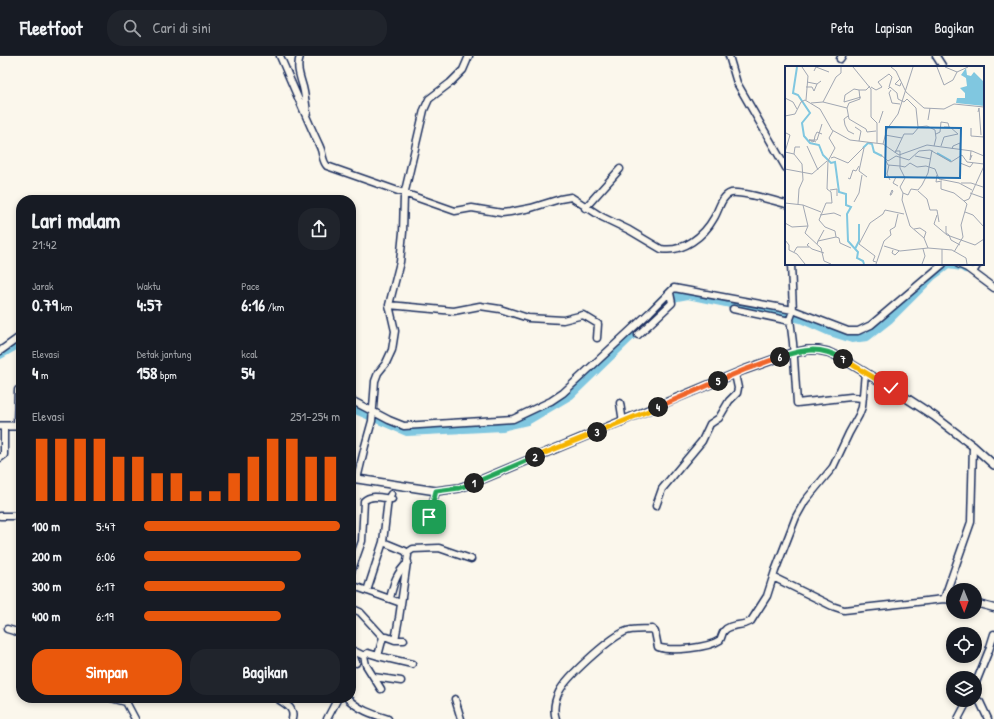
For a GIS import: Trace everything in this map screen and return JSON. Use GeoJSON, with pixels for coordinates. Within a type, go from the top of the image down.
{"type":"FeatureCollection","features":[{"type":"Feature","properties":{"kind":"main road"},"geometry":{"type":"LineString","coordinates":[[356,478],[436,491],[459,488],[623,422],[735,374],[794,353],[807,350],[828,352],[865,372],[934,416],[973,446],[994,465]]}},
{"type":"Feature","properties":{"kind":"main road"},"geometry":{"type":"LineString","coordinates":[[2,426],[16,426]]}},
{"type":"Feature","properties":{"kind":"street"},"geometry":{"type":"LineString","coordinates":[[280,56],[321,149],[324,163],[327,166],[454,210],[472,208],[502,213],[530,208],[568,197],[574,199],[585,208],[642,237],[661,249],[666,250],[684,246],[692,242],[714,219],[723,199],[729,194],[734,193],[755,196],[785,204]]}},
{"type":"Feature","properties":{"kind":"street"},"geometry":{"type":"LineString","coordinates":[[300,56],[298,63],[298,74],[303,87],[308,122]]}},
{"type":"Feature","properties":{"kind":"street"},"geometry":{"type":"LineString","coordinates":[[356,472],[373,415],[375,381],[378,373],[386,363],[392,350],[395,331],[389,305],[400,262],[403,232],[404,193],[426,104],[429,99],[450,83],[460,73],[469,56]]}},
{"type":"Feature","properties":{"kind":"street"},"geometry":{"type":"LineString","coordinates":[[729,56],[737,83],[785,166]]}},
{"type":"Feature","properties":{"kind":"street"},"geometry":{"type":"LineString","coordinates":[[936,56],[942,66]]}},
{"type":"Feature","properties":{"kind":"street"},"geometry":{"type":"LineString","coordinates":[[585,208],[620,169]]}},
{"type":"Feature","properties":{"kind":"street"},"geometry":{"type":"LineString","coordinates":[[791,265],[793,311],[790,320],[794,353],[797,403],[851,397],[862,398]]}},
{"type":"Feature","properties":{"kind":"street"},"geometry":{"type":"LineString","coordinates":[[638,335],[671,298],[674,288],[793,311],[848,331],[858,331],[871,325],[942,265]]}},
{"type":"Feature","properties":{"kind":"street"},"geometry":{"type":"LineString","coordinates":[[960,265],[973,272],[994,288]]}},
{"type":"Feature","properties":{"kind":"street"},"geometry":{"type":"LineString","coordinates":[[973,272],[977,265]]}},
{"type":"Feature","properties":{"kind":"street"},"geometry":{"type":"LineString","coordinates":[[356,403],[373,415],[404,426],[517,418],[551,401],[563,393],[671,298]]}},
{"type":"Feature","properties":{"kind":"street"},"geometry":{"type":"LineString","coordinates":[[389,305],[454,310],[480,306],[528,318],[563,320],[583,315],[598,324],[597,338]]}},
{"type":"Feature","properties":{"kind":"street"},"geometry":{"type":"LineString","coordinates":[[734,309],[790,320]]}},
{"type":"Feature","properties":{"kind":"street"},"geometry":{"type":"LineString","coordinates":[[0,351],[16,340]]}},
{"type":"Feature","properties":{"kind":"street"},"geometry":{"type":"LineString","coordinates":[[556,719],[554,714],[555,705],[558,694],[563,685],[595,653],[624,632],[652,629],[655,632],[658,648],[662,649],[701,646],[718,642],[723,632],[728,627],[742,626],[751,621],[767,596],[796,517],[805,501],[833,467],[859,415],[862,407],[865,372]]}},
{"type":"Feature","properties":{"kind":"street"},"geometry":{"type":"LineString","coordinates":[[656,506],[662,489],[702,441],[710,424],[719,418],[729,401],[737,393],[738,388],[735,374]]}},
{"type":"Feature","properties":{"kind":"street"},"geometry":{"type":"LineString","coordinates":[[620,403],[623,422]]}},
{"type":"Feature","properties":{"kind":"street"},"geometry":{"type":"LineString","coordinates":[[0,458],[4,455],[2,426]]}},
{"type":"Feature","properties":{"kind":"street"},"geometry":{"type":"LineString","coordinates":[[774,577],[832,606],[844,610],[944,599],[971,522],[973,446]]}},
{"type":"Feature","properties":{"kind":"street"},"geometry":{"type":"LineString","coordinates":[[367,590],[385,542],[391,484]]}},
{"type":"Feature","properties":{"kind":"street"},"geometry":{"type":"LineString","coordinates":[[429,517],[436,491]]}},
{"type":"Feature","properties":{"kind":"street"},"geometry":{"type":"LineString","coordinates":[[356,558],[362,541],[364,501],[371,497],[390,498]]}},
{"type":"Feature","properties":{"kind":"street"},"geometry":{"type":"LineString","coordinates":[[0,516],[16,516]]}},
{"type":"Feature","properties":{"kind":"street"},"geometry":{"type":"LineString","coordinates":[[385,542],[407,553]]}},
{"type":"Feature","properties":{"kind":"street"},"geometry":{"type":"LineString","coordinates":[[407,553],[413,549],[439,548],[470,559]]}},
{"type":"Feature","properties":{"kind":"street"},"geometry":{"type":"LineString","coordinates":[[395,640],[408,562],[407,553]]}},
{"type":"Feature","properties":{"kind":"street"},"geometry":{"type":"LineString","coordinates":[[390,598],[395,578],[408,562]]}},
{"type":"Feature","properties":{"kind":"street"},"geometry":{"type":"LineString","coordinates":[[356,587],[401,603]]}},
{"type":"Feature","properties":{"kind":"street"},"geometry":{"type":"LineString","coordinates":[[982,605],[994,608]]}},
{"type":"Feature","properties":{"kind":"street"},"geometry":{"type":"LineString","coordinates":[[356,610],[360,612],[383,637],[395,640],[404,640]]}},
{"type":"Feature","properties":{"kind":"street"},"geometry":{"type":"LineString","coordinates":[[7,629],[16,632]]}},
{"type":"Feature","properties":{"kind":"street"},"geometry":{"type":"LineString","coordinates":[[981,671],[994,634]]}},
{"type":"Feature","properties":{"kind":"street"},"geometry":{"type":"LineString","coordinates":[[378,656],[383,637]]}},
{"type":"Feature","properties":{"kind":"street"},"geometry":{"type":"LineString","coordinates":[[356,652],[365,659],[374,678],[382,689]]}},
{"type":"Feature","properties":{"kind":"street"},"geometry":{"type":"LineString","coordinates":[[356,663],[365,659],[368,653],[412,664]]}},
{"type":"Feature","properties":{"kind":"street"},"geometry":{"type":"LineString","coordinates":[[374,678],[400,681]]}},
{"type":"Feature","properties":{"kind":"street"},"geometry":{"type":"LineString","coordinates":[[455,699],[461,719]]}},
{"type":"Feature","properties":{"kind":"street"},"geometry":{"type":"LineString","coordinates":[[127,703],[135,719]]}},
{"type":"Feature","properties":{"kind":"street"},"geometry":{"type":"LineString","coordinates":[[284,703],[292,709],[294,714],[292,719]]}},
{"type":"Feature","properties":{"kind":"street"},"geometry":{"type":"LineString","coordinates":[[327,719],[335,703]]}},
{"type":"Feature","properties":{"kind":"street"},"geometry":{"type":"LineString","coordinates":[[351,703],[366,712],[388,719]]}},
{"type":"Feature","properties":{"kind":"street"},"geometry":{"type":"LineString","coordinates":[[982,706],[988,719]]}},
{"type":"Feature","properties":{"kind":"street"},"geometry":{"type":"LineString","coordinates":[[958,719],[964,707]]}},
{"type":"Feature","properties":{"kind":"waterway"},"geometry":{"type":"LineString","coordinates":[[356,410],[407,432],[502,427],[527,421],[571,395],[667,302],[677,297],[688,295],[801,319],[830,332],[852,339],[867,337],[890,319],[933,276],[948,265]]}},
{"type":"Feature","properties":{"kind":"waterway"},"geometry":{"type":"LineString","coordinates":[[948,265],[962,267],[965,269]]}},
{"type":"Feature","properties":{"kind":"waterway"},"geometry":{"type":"LineString","coordinates":[[0,355],[16,346]]}},
{"type":"Feature","properties":{"kind":"route"},"geometry":{"type":"LineString","coordinates":[[429,517],[436,491],[459,488],[471,484],[640,415],[744,370],[789,354],[807,350],[828,352],[841,358],[891,388]]}}]}
